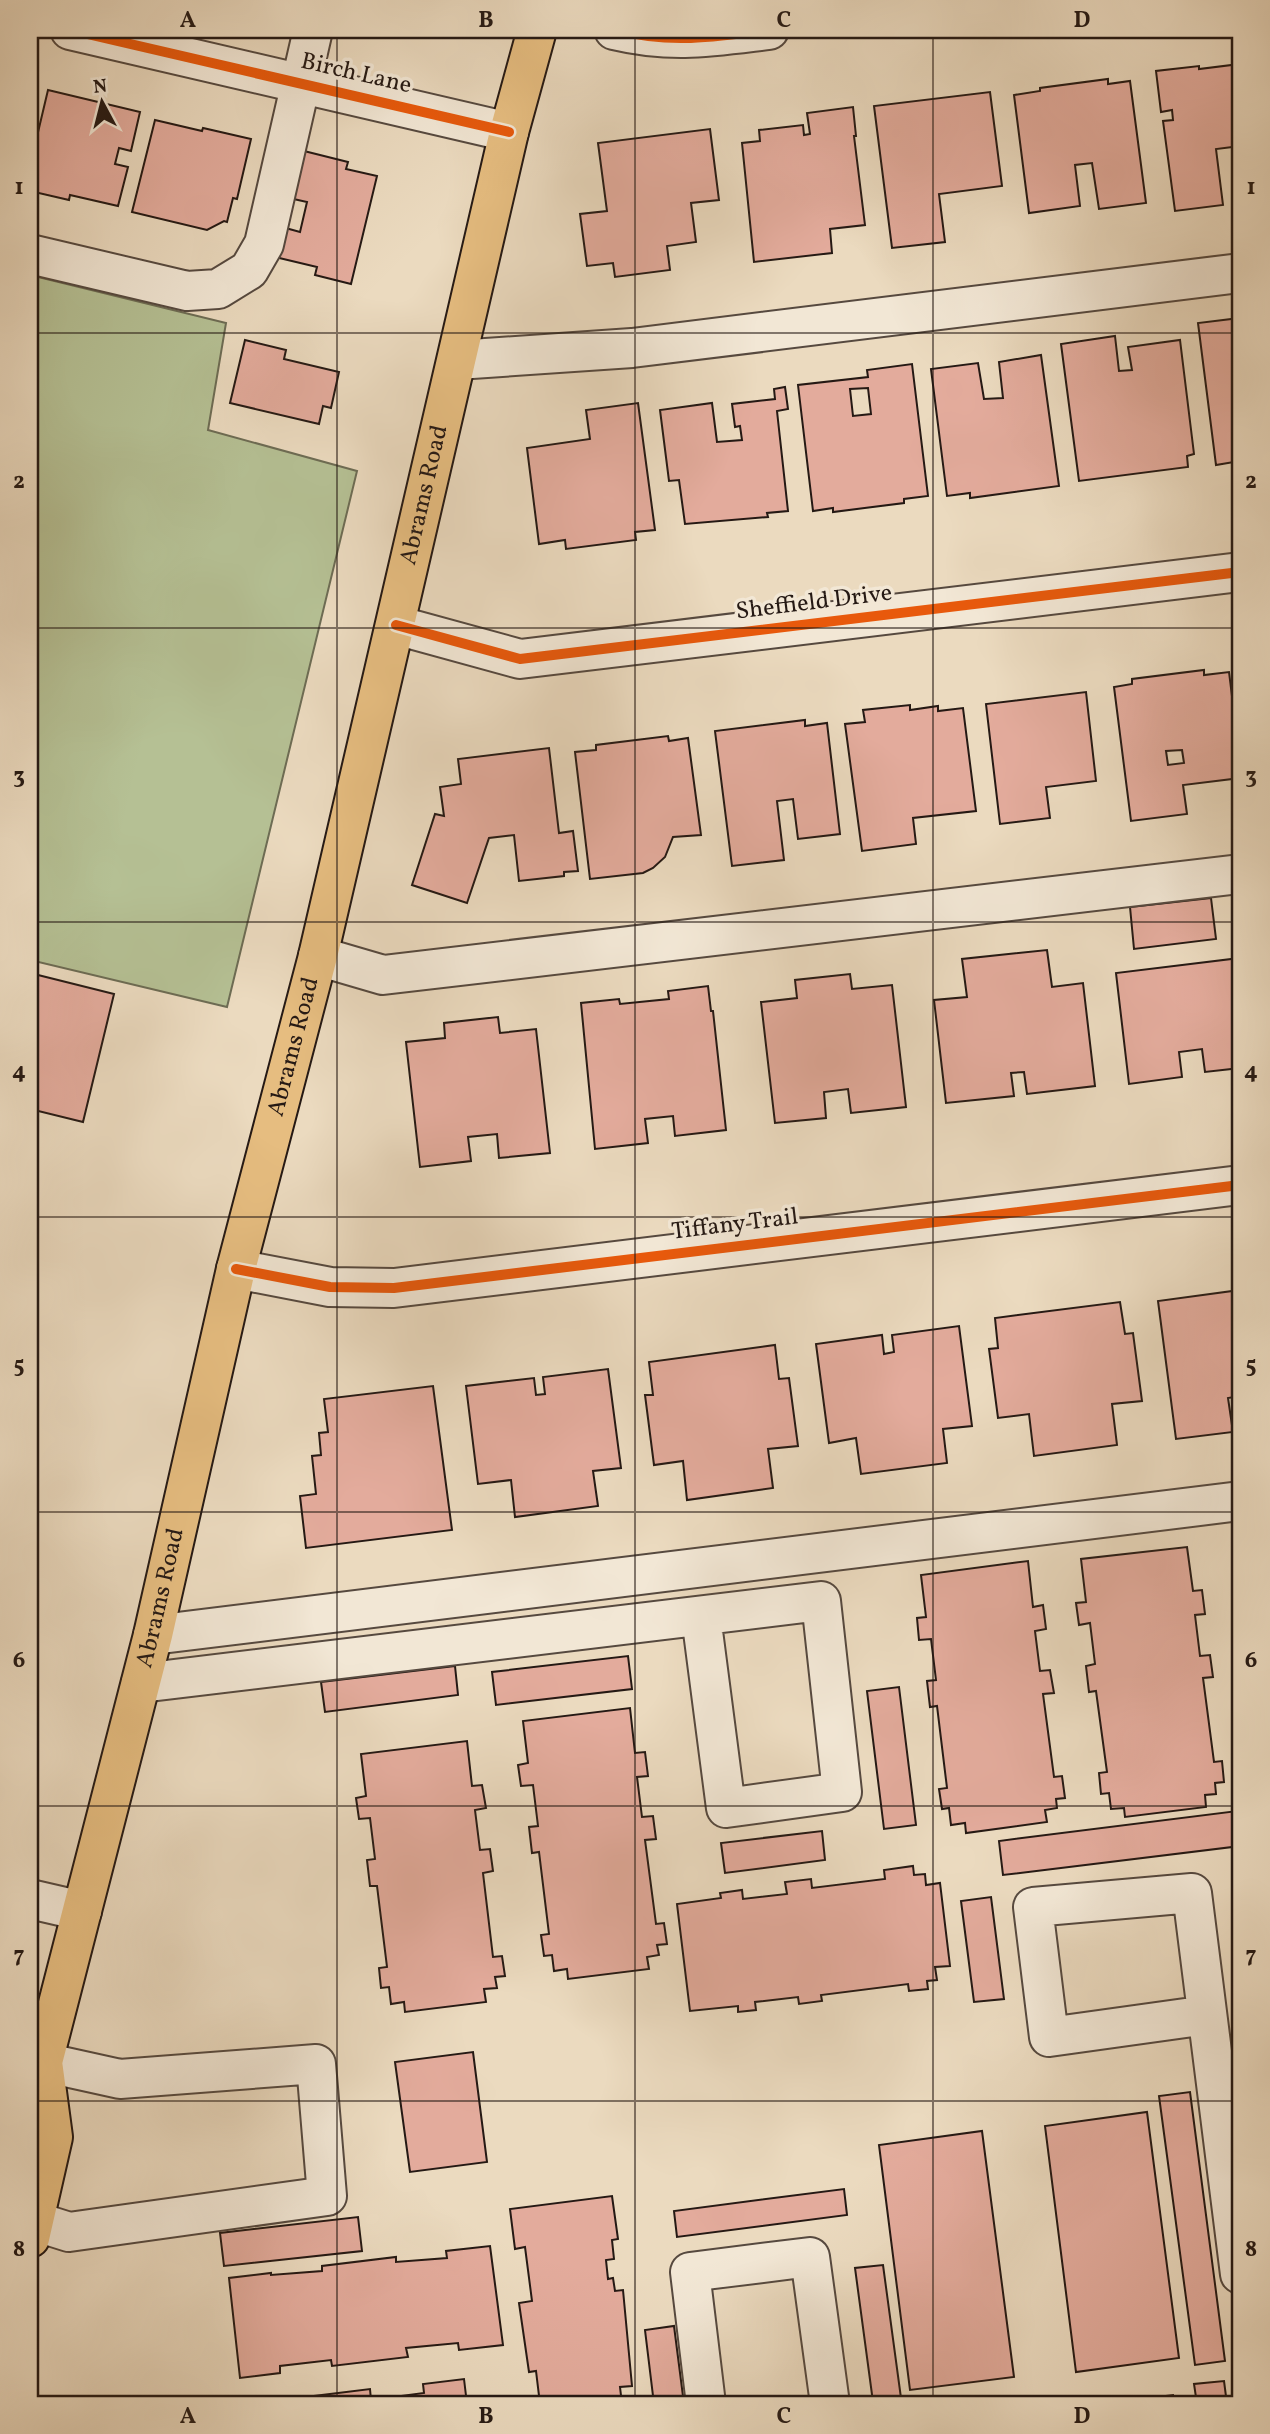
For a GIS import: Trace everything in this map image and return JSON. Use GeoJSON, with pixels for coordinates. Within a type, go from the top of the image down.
{"type":"FeatureCollection","features":[{"type":"Feature","properties":{"kind":"main road","name":"Abrams Road"},"geometry":{"type":"LineString","coordinates":[[32,2230],[53,2137],[36,2068],[82,1911],[153,1635],[236,1269],[318,956],[509,132],[537,30]]}},
{"type":"Feature","properties":{"kind":"street","name":"Birch Lane"},"geometry":{"type":"LineString","coordinates":[[70,30],[509,132]]}},
{"type":"Feature","properties":{"kind":"street"},"geometry":{"type":"LineString","coordinates":[[30,254],[187,291],[218,289],[249,270],[264,244],[313,30]]}},
{"type":"Feature","properties":{"kind":"street"},"geometry":{"type":"LineString","coordinates":[[614,30],[644,37],[690,40],[769,30]]}},
{"type":"Feature","properties":{"kind":"street"},"geometry":{"type":"LineString","coordinates":[[457,360],[632,348],[1240,273]]}},
{"type":"Feature","properties":{"kind":"street","name":"Sheffield Drive"},"geometry":{"type":"LineString","coordinates":[[396,625],[520,659],[1240,572]]}},
{"type":"Feature","properties":{"kind":"street"},"geometry":{"type":"LineString","coordinates":[[318,956],[383,975],[1240,874]]}},
{"type":"Feature","properties":{"kind":"street","name":"Tiffany Trail"},"geometry":{"type":"LineString","coordinates":[[236,1269],[330,1287],[394,1288],[1240,1185]]}},
{"type":"Feature","properties":{"kind":"street"},"geometry":{"type":"LineString","coordinates":[[153,1635],[1240,1501]]}},
{"type":"Feature","properties":{"kind":"street"},"geometry":{"type":"LineString","coordinates":[[141,1683],[821,1601],[842,1791],[726,1808],[701,1616]]}},
{"type":"Feature","properties":{"kind":"street"},"geometry":{"type":"LineString","coordinates":[[1207,2015],[1049,2037],[1033,1907],[1192,1893],[1240,2274]]}},
{"type":"Feature","properties":{"kind":"street"},"geometry":{"type":"LineString","coordinates":[[30,1899],[82,1911]]}},
{"type":"Feature","properties":{"kind":"street"},"geometry":{"type":"LineString","coordinates":[[32,2230],[69,2232],[327,2196],[316,2064],[120,2079],[36,2068]]}},
{"type":"Feature","properties":{"kind":"street"},"geometry":{"type":"LineString","coordinates":[[706,2404],[691,2272],[810,2257],[830,2404]]}},
{"type":"Feature","properties":{"kind":"green space"},"geometry":{"type":"Polygon","coordinates":[[[30,275],[226,323],[208,430],[357,471],[227,1007],[30,960],[30,275]]]}},
{"type":"Feature","properties":{"kind":"building"},"geometry":{"type":"Polygon","coordinates":[[[1240,64],[1240,146],[1216,149],[1223,205],[1175,211],[1163,121],[1173,120],[1172,110],[1161,112],[1156,71],[1240,64]]]}},
{"type":"Feature","properties":{"kind":"building"},"geometry":{"type":"Polygon","coordinates":[[[1108,79],[1108,84],[1130,81],[1146,203],[1099,209],[1092,163],[1075,165],[1080,206],[1029,213],[1014,95],[1040,91],[1040,88],[1108,79]]]}},
{"type":"Feature","properties":{"kind":"building"},"geometry":{"type":"Polygon","coordinates":[[[48,90],[140,112],[131,151],[119,148],[115,164],[128,167],[118,206],[70,195],[69,200],[30,191],[30,166],[48,90]]]}},
{"type":"Feature","properties":{"kind":"building"},"geometry":{"type":"Polygon","coordinates":[[[990,92],[1002,186],[939,194],[945,242],[892,248],[874,106],[990,92]]]}},
{"type":"Feature","properties":{"kind":"building"},"geometry":{"type":"Polygon","coordinates":[[[853,107],[865,225],[830,229],[832,253],[754,262],[742,143],[760,141],[759,130],[803,125],[804,135],[810,134],[807,113],[853,107]]]}},
{"type":"Feature","properties":{"kind":"building"},"geometry":{"type":"Polygon","coordinates":[[[155,120],[251,139],[237,199],[233,198],[227,222],[207,230],[132,212],[155,120]]]}},
{"type":"Feature","properties":{"kind":"building"},"geometry":{"type":"Polygon","coordinates":[[[710,129],[719,200],[691,203],[696,242],[667,246],[670,270],[615,277],[613,263],[587,266],[580,214],[607,211],[598,143],[710,129]]]}},
{"type":"Feature","properties":{"kind":"building"},"geometry":{"type":"Polygon","coordinates":[[[300,150],[348,162],[346,169],[377,176],[351,284],[315,275],[317,267],[275,257],[282,227],[300,232],[307,202],[289,198],[300,150]]]}},
{"type":"Feature","properties":{"kind":"building"},"geometry":{"type":"Polygon","coordinates":[[[1240,318],[1240,461],[1216,465],[1198,323],[1240,318]]]}},
{"type":"Feature","properties":{"kind":"building"},"geometry":{"type":"Polygon","coordinates":[[[1115,336],[1119,371],[1132,370],[1128,347],[1180,340],[1194,454],[1187,456],[1188,467],[1079,481],[1061,344],[1115,336]]]}},
{"type":"Feature","properties":{"kind":"building"},"geometry":{"type":"Polygon","coordinates":[[[245,340],[286,350],[284,359],[339,372],[331,408],[323,406],[319,424],[230,403],[245,340]]]}},
{"type":"Feature","properties":{"kind":"building"},"geometry":{"type":"Polygon","coordinates":[[[1041,355],[1059,486],[970,498],[970,493],[947,496],[931,369],[978,363],[984,399],[1003,398],[999,362],[1041,355]]]}},
{"type":"Feature","properties":{"kind":"building"},"geometry":{"type":"Polygon","coordinates":[[[912,364],[928,496],[904,499],[904,503],[833,512],[833,508],[813,511],[798,385],[868,377],[867,370],[912,364]],[[868,388],[850,389],[853,416],[871,414],[868,388]]]}},
{"type":"Feature","properties":{"kind":"building"},"geometry":{"type":"Polygon","coordinates":[[[785,387],[788,409],[777,411],[788,511],[767,513],[768,517],[685,524],[679,480],[669,481],[660,410],[712,403],[717,442],[742,440],[740,426],[735,427],[732,404],[775,399],[774,389],[785,387]]]}},
{"type":"Feature","properties":{"kind":"building"},"geometry":{"type":"Polygon","coordinates":[[[638,403],[655,530],[635,532],[636,540],[566,549],[565,540],[539,544],[527,448],[590,439],[586,410],[638,403]]]}},
{"type":"Feature","properties":{"kind":"building"},"geometry":{"type":"Polygon","coordinates":[[[1204,670],[1204,675],[1229,672],[1240,778],[1183,785],[1187,814],[1131,821],[1114,687],[1132,684],[1132,679],[1204,670]],[[1182,750],[1166,751],[1168,765],[1184,763],[1182,750]]]}},
{"type":"Feature","properties":{"kind":"building"},"geometry":{"type":"Polygon","coordinates":[[[1086,692],[1096,781],[1046,787],[1050,818],[1000,824],[986,704],[1086,692]]]}},
{"type":"Feature","properties":{"kind":"building"},"geometry":{"type":"Polygon","coordinates":[[[910,705],[910,710],[938,706],[938,711],[963,708],[976,811],[913,818],[916,844],[862,851],[845,724],[865,722],[863,710],[910,705]]]}},
{"type":"Feature","properties":{"kind":"building"},"geometry":{"type":"Polygon","coordinates":[[[805,720],[805,726],[827,723],[840,834],[798,839],[793,799],[777,801],[784,860],[732,866],[715,731],[805,720]]]}},
{"type":"Feature","properties":{"kind":"building"},"geometry":{"type":"Polygon","coordinates":[[[668,736],[669,741],[688,738],[701,835],[673,837],[665,857],[643,873],[590,879],[575,752],[596,750],[596,745],[668,736]]]}},
{"type":"Feature","properties":{"kind":"building"},"geometry":{"type":"Polygon","coordinates":[[[549,748],[559,833],[573,831],[578,871],[564,872],[564,876],[519,881],[514,835],[489,838],[467,903],[412,885],[435,814],[444,816],[440,787],[461,784],[458,759],[549,748]]]}},
{"type":"Feature","properties":{"kind":"building"},"geometry":{"type":"Polygon","coordinates":[[[1211,898],[1216,939],[1134,949],[1130,907],[1211,898]]]}},
{"type":"Feature","properties":{"kind":"building"},"geometry":{"type":"Polygon","coordinates":[[[1047,950],[1052,987],[1083,983],[1095,1086],[1027,1094],[1024,1072],[1011,1073],[1014,1096],[946,1103],[934,1000],[967,997],[962,959],[1047,950]]]}},
{"type":"Feature","properties":{"kind":"building"},"geometry":{"type":"Polygon","coordinates":[[[1240,958],[1240,1068],[1205,1072],[1202,1049],[1179,1052],[1182,1077],[1129,1084],[1116,973],[1240,958]]]}},
{"type":"Feature","properties":{"kind":"building"},"geometry":{"type":"Polygon","coordinates":[[[30,973],[114,994],[83,1122],[30,1109],[30,1064],[36,1037],[30,1036],[30,973]]]}},
{"type":"Feature","properties":{"kind":"building"},"geometry":{"type":"Polygon","coordinates":[[[850,974],[852,989],[892,985],[906,1107],[851,1113],[848,1089],[824,1092],[826,1118],[775,1123],[761,1002],[797,998],[795,980],[850,974]]]}},
{"type":"Feature","properties":{"kind":"building"},"geometry":{"type":"Polygon","coordinates":[[[708,986],[726,1130],[675,1136],[673,1116],[645,1119],[648,1143],[595,1149],[581,1003],[619,999],[620,1004],[669,999],[668,991],[708,986]]]}},
{"type":"Feature","properties":{"kind":"building"},"geometry":{"type":"Polygon","coordinates":[[[498,1017],[500,1033],[536,1029],[550,1153],[499,1158],[497,1134],[468,1137],[471,1161],[420,1167],[406,1042],[445,1038],[444,1023],[498,1017]]]}},
{"type":"Feature","properties":{"kind":"building"},"geometry":{"type":"Polygon","coordinates":[[[1240,1290],[1240,1396],[1228,1398],[1233,1432],[1176,1439],[1158,1301],[1240,1290]]]}},
{"type":"Feature","properties":{"kind":"building"},"geometry":{"type":"Polygon","coordinates":[[[1120,1302],[1125,1334],[1133,1333],[1142,1401],[1112,1404],[1117,1445],[1034,1456],[1029,1414],[998,1418],[989,1349],[998,1348],[995,1318],[1120,1302]]]}},
{"type":"Feature","properties":{"kind":"building"},"geometry":{"type":"Polygon","coordinates":[[[959,1326],[972,1426],[943,1429],[947,1463],[861,1474],[856,1438],[829,1443],[816,1344],[882,1335],[884,1354],[894,1352],[892,1335],[959,1326]]]}},
{"type":"Feature","properties":{"kind":"building"},"geometry":{"type":"Polygon","coordinates":[[[775,1345],[779,1379],[789,1378],[798,1446],[768,1449],[773,1488],[687,1500],[683,1461],[654,1465],[645,1395],[653,1395],[649,1362],[775,1345]]]}},
{"type":"Feature","properties":{"kind":"building"},"geometry":{"type":"Polygon","coordinates":[[[608,1369],[621,1468],[593,1471],[598,1506],[515,1517],[511,1480],[478,1484],[466,1386],[534,1378],[536,1395],[545,1394],[543,1377],[608,1369]]]}},
{"type":"Feature","properties":{"kind":"building"},"geometry":{"type":"Polygon","coordinates":[[[433,1386],[452,1530],[306,1548],[300,1496],[316,1494],[312,1456],[321,1455],[319,1433],[328,1432],[324,1399],[433,1386]]]}},
{"type":"Feature","properties":{"kind":"building"},"geometry":{"type":"Polygon","coordinates":[[[1187,1547],[1193,1591],[1202,1590],[1205,1614],[1195,1615],[1200,1656],[1210,1655],[1213,1677],[1203,1678],[1214,1762],[1222,1761],[1224,1782],[1215,1783],[1216,1794],[1205,1795],[1206,1807],[1125,1817],[1124,1808],[1111,1809],[1109,1793],[1101,1794],[1099,1773],[1107,1772],[1096,1691],[1089,1692],[1086,1666],[1095,1664],[1090,1623],[1079,1625],[1076,1603],[1086,1602],[1081,1559],[1187,1547]]]}},
{"type":"Feature","properties":{"kind":"building"},"geometry":{"type":"Polygon","coordinates":[[[1028,1561],[1033,1607],[1043,1605],[1046,1629],[1035,1631],[1040,1671],[1050,1670],[1054,1693],[1043,1694],[1054,1777],[1062,1776],[1065,1798],[1056,1799],[1057,1808],[1045,1810],[1047,1822],[966,1833],[965,1823],[951,1825],[949,1808],[942,1809],[939,1789],[947,1788],[937,1706],[930,1707],[927,1681],[936,1680],[931,1639],[919,1640],[917,1618],[926,1617],[921,1575],[1028,1561]]]}},
{"type":"Feature","properties":{"kind":"building"},"geometry":{"type":"Polygon","coordinates":[[[628,1656],[632,1689],[496,1705],[492,1672],[628,1656]]]}},
{"type":"Feature","properties":{"kind":"building"},"geometry":{"type":"Polygon","coordinates":[[[455,1666],[458,1695],[325,1712],[321,1682],[455,1666]]]}},
{"type":"Feature","properties":{"kind":"building"},"geometry":{"type":"Polygon","coordinates":[[[899,1687],[916,1825],[884,1829],[867,1691],[899,1687]]]}},
{"type":"Feature","properties":{"kind":"building"},"geometry":{"type":"Polygon","coordinates":[[[630,1708],[635,1753],[645,1752],[648,1776],[637,1777],[642,1817],[653,1816],[656,1839],[645,1840],[656,1924],[664,1923],[667,1944],[657,1945],[659,1955],[647,1957],[649,1969],[568,1979],[567,1969],[554,1971],[552,1955],[544,1956],[541,1935],[549,1934],[539,1852],[532,1853],[529,1827],[538,1826],[533,1785],[521,1786],[518,1765],[528,1763],[523,1721],[630,1708]]]}},
{"type":"Feature","properties":{"kind":"building"},"geometry":{"type":"Polygon","coordinates":[[[467,1741],[472,1786],[482,1785],[486,1808],[475,1810],[480,1850],[490,1849],[493,1871],[483,1873],[493,1957],[502,1956],[505,1976],[495,1977],[497,1988],[484,1989],[486,2002],[405,2012],[404,2002],[391,2004],[389,1987],[381,1988],[379,1968],[387,1967],[377,1886],[370,1886],[367,1860],[375,1859],[370,1818],[359,1819],[356,1798],[366,1796],[361,1754],[467,1741]]]}},
{"type":"Feature","properties":{"kind":"building"},"geometry":{"type":"Polygon","coordinates":[[[1237,1811],[1240,1846],[1003,1875],[999,1841],[1237,1811]]]}},
{"type":"Feature","properties":{"kind":"building"},"geometry":{"type":"Polygon","coordinates":[[[822,1831],[825,1860],[725,1873],[721,1843],[822,1831]]]}},
{"type":"Feature","properties":{"kind":"building"},"geometry":{"type":"Polygon","coordinates":[[[913,1866],[914,1875],[925,1874],[926,1885],[940,1883],[950,1966],[935,1967],[937,1980],[927,1981],[928,1989],[909,1991],[908,1984],[821,1995],[822,2001],[799,2004],[798,1997],[755,2002],[756,2010],[738,2012],[738,2006],[690,2011],[677,1904],[721,1898],[720,1893],[742,1890],[743,1899],[787,1894],[785,1882],[811,1879],[812,1888],[885,1879],[884,1870],[913,1866]]]}},
{"type":"Feature","properties":{"kind":"building"},"geometry":{"type":"Polygon","coordinates":[[[991,1897],[1004,1999],[974,2002],[961,1901],[991,1897]]]}},
{"type":"Feature","properties":{"kind":"building"},"geometry":{"type":"Polygon","coordinates":[[[473,2052],[487,2162],[410,2172],[395,2062],[473,2052]]]}},
{"type":"Feature","properties":{"kind":"building"},"geometry":{"type":"Polygon","coordinates":[[[1190,2092],[1225,2361],[1195,2365],[1159,2096],[1190,2092]]]}},
{"type":"Feature","properties":{"kind":"building"},"geometry":{"type":"Polygon","coordinates":[[[1147,2112],[1179,2358],[1076,2372],[1045,2126],[1147,2112]]]}},
{"type":"Feature","properties":{"kind":"building"},"geometry":{"type":"Polygon","coordinates":[[[982,2131],[1014,2377],[910,2390],[879,2145],[982,2131]]]}},
{"type":"Feature","properties":{"kind":"building"},"geometry":{"type":"Polygon","coordinates":[[[844,2189],[847,2215],[677,2237],[674,2211],[844,2189]]]}},
{"type":"Feature","properties":{"kind":"building"},"geometry":{"type":"Polygon","coordinates":[[[612,2196],[618,2239],[612,2240],[614,2259],[606,2260],[608,2279],[613,2278],[615,2291],[623,2290],[632,2386],[620,2387],[622,2404],[540,2404],[536,2371],[529,2372],[519,2303],[532,2301],[525,2247],[515,2249],[510,2209],[612,2196]]]}},
{"type":"Feature","properties":{"kind":"building"},"geometry":{"type":"Polygon","coordinates":[[[358,2217],[362,2251],[224,2266],[220,2233],[358,2217]]]}},
{"type":"Feature","properties":{"kind":"building"},"geometry":{"type":"Polygon","coordinates":[[[490,2246],[503,2345],[459,2350],[458,2343],[406,2348],[408,2357],[332,2366],[331,2360],[280,2366],[280,2373],[240,2378],[229,2278],[322,2271],[322,2266],[396,2257],[396,2262],[447,2258],[446,2251],[490,2246]]]}},
{"type":"Feature","properties":{"kind":"building"},"geometry":{"type":"Polygon","coordinates":[[[883,2265],[901,2398],[873,2402],[855,2268],[883,2265]]]}},
{"type":"Feature","properties":{"kind":"building"},"geometry":{"type":"Polygon","coordinates":[[[674,2326],[684,2404],[654,2404],[645,2330],[674,2326]]]}},
{"type":"Feature","properties":{"kind":"building"},"geometry":{"type":"Polygon","coordinates":[[[464,2379],[467,2404],[298,2404],[298,2398],[370,2389],[371,2400],[424,2393],[423,2384],[464,2379]]]}},
{"type":"Feature","properties":{"kind":"building"},"geometry":{"type":"Polygon","coordinates":[[[1224,2381],[1227,2404],[1197,2404],[1194,2384],[1224,2381]]]}},
{"type":"Feature","properties":{"kind":"building"},"geometry":{"type":"Polygon","coordinates":[[[1173,2395],[1174,2404],[1098,2404],[1173,2395]]]}},
{"type":"Feature","properties":{"kind":"cycle path"},"geometry":{"type":"LineString","coordinates":[[70,30],[509,132]]}},
{"type":"Feature","properties":{"kind":"cycle path"},"geometry":{"type":"LineString","coordinates":[[614,30],[674,38],[769,30]]}},
{"type":"Feature","properties":{"kind":"cycle path"},"geometry":{"type":"LineString","coordinates":[[396,625],[520,659],[1240,572]]}},
{"type":"Feature","properties":{"kind":"cycle path"},"geometry":{"type":"LineString","coordinates":[[236,1269],[330,1287],[394,1288],[1240,1185]]}}]}
